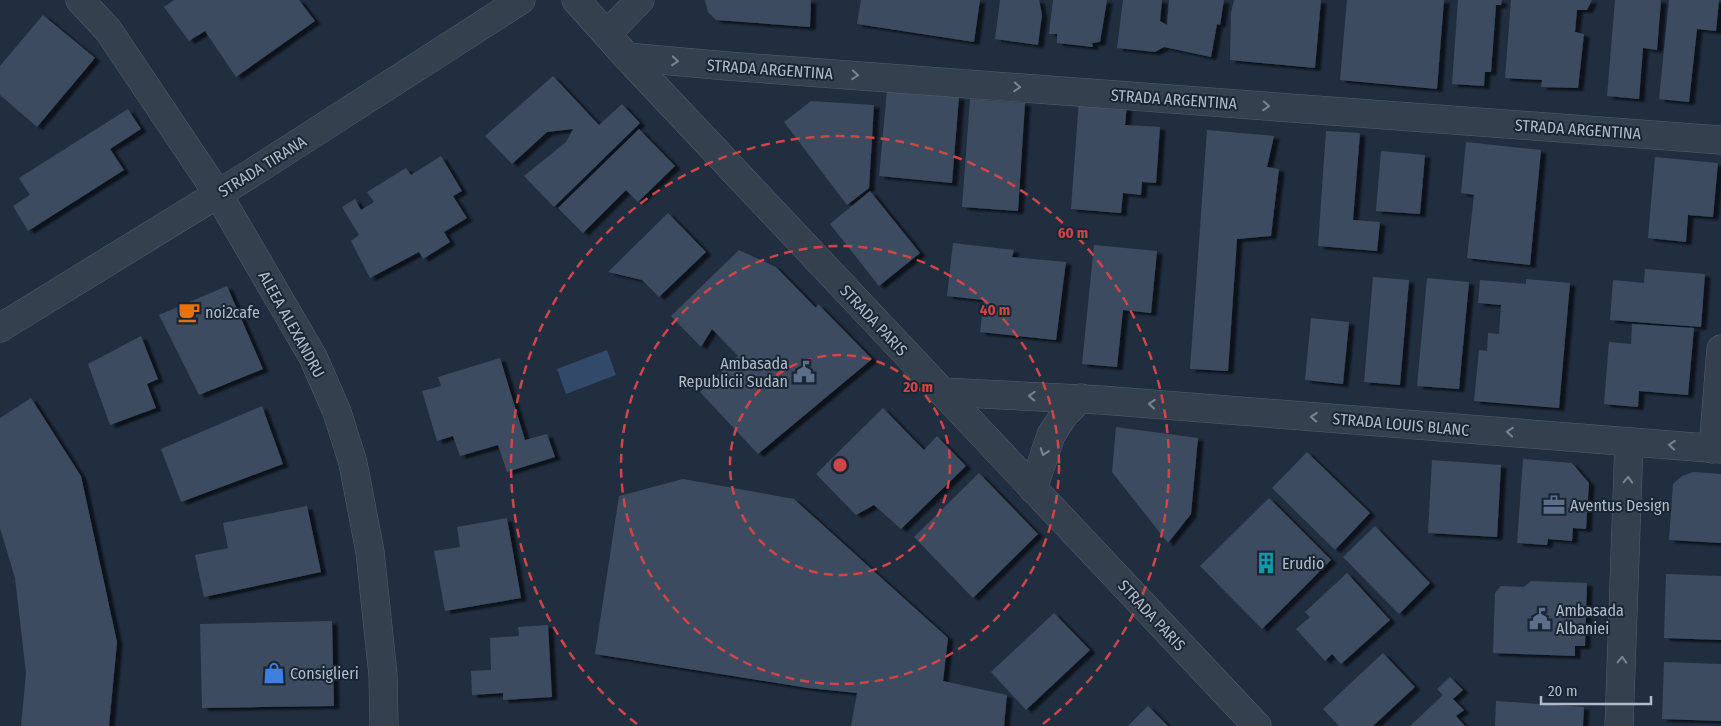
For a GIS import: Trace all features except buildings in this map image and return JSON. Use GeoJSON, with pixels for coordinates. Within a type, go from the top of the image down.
{"type":"FeatureCollection","features":[{"type":"Feature","properties":{"kind":"street","name":"ALEEA ALEXANDRU"},"geometry":{"type":"LineString","coordinates":[[80,0],[108,30],[218,194],[314,357],[337,412],[353,463],[370,552],[383,675],[384,726]]}},
{"type":"Feature","properties":{"kind":"street","name":"STRADA TIRANA"},"geometry":{"type":"LineString","coordinates":[[0,328],[218,194],[521,0]]}},
{"type":"Feature","properties":{"kind":"street","name":"STRADA PARIS"},"geometry":{"type":"LineString","coordinates":[[576,0],[1256,726]]}},
{"type":"Feature","properties":{"kind":"street"},"geometry":{"type":"LineString","coordinates":[[607,34],[640,0]]}},
{"type":"Feature","properties":{"kind":"street","name":"STRADA ARGENTINA"},"geometry":{"type":"LineString","coordinates":[[627,56],[728,66],[1721,140]]}},
{"type":"Feature","properties":{"kind":"street"},"geometry":{"type":"LineString","coordinates":[[1717,449],[1721,349]]}},
{"type":"Feature","properties":{"kind":"street","name":"STRADA LOUIS BLANC"},"geometry":{"type":"LineString","coordinates":[[942,392],[1081,398],[1717,449]]}},
{"type":"Feature","properties":{"kind":"street"},"geometry":{"type":"LineString","coordinates":[[1033,490],[1050,435],[1064,415],[1081,398]]}},
{"type":"Feature","properties":{"kind":"street"},"geometry":{"type":"LineString","coordinates":[[1619,726],[1629,442]]}},
{"type":"Feature","properties":{"kind":"water"},"geometry":{"type":"Polygon","coordinates":[[[607,350],[616,375],[566,394],[557,369],[607,350]]]}},
{"type":"Feature","properties":{"kind":"place","name":"noi2cafe"},"geometry":{"type":"Point","coordinates":[189,312]}},
{"type":"Feature","properties":{"kind":"place","name":"Ambasada Republicii Sudan"},"geometry":{"type":"Point","coordinates":[804,372]}},
{"type":"Feature","properties":{"kind":"place","name":"Aventus Design"},"geometry":{"type":"Point","coordinates":[1554,505]}},
{"type":"Feature","properties":{"kind":"place","name":"Erudio"},"geometry":{"type":"Point","coordinates":[1266,563]}},
{"type":"Feature","properties":{"kind":"place","name":"Ambasada Albaniei"},"geometry":{"type":"Point","coordinates":[1540,619]}},
{"type":"Feature","properties":{"kind":"place","name":"Consiglieri"},"geometry":{"type":"Point","coordinates":[274,673]}}]}
